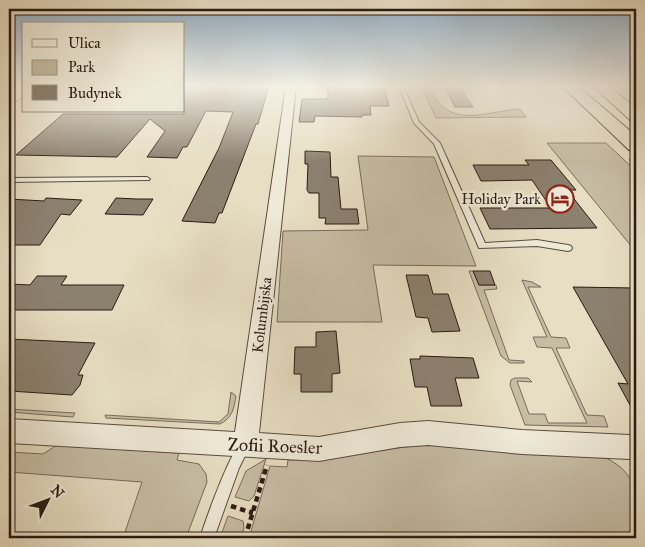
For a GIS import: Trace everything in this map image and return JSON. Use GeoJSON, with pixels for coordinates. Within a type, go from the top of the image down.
{"type":"FeatureCollection","features":[{"type":"Feature","properties":{"kind":"highway"},"geometry":{"type":"LineString","coordinates":[[598,112],[636,146]]}},
{"type":"Feature","properties":{"kind":"street","name":"Kolumbijska"},"geometry":{"type":"LineString","coordinates":[[244,445],[248,430],[288,112]]}},
{"type":"Feature","properties":{"kind":"street","name":"Zofii Roesler"},"geometry":{"type":"LineString","coordinates":[[9,430],[319,449],[400,435],[428,433],[522,442],[630,447]]}},
{"type":"Feature","properties":{"kind":"lane"},"geometry":{"type":"LineString","coordinates":[[412,112],[417,123],[437,143],[482,246],[537,243],[568,248]]}},
{"type":"Feature","properties":{"kind":"lane"},"geometry":{"type":"LineString","coordinates":[[9,180],[146,179]]}},
{"type":"Feature","properties":{"kind":"lane","name":"Kolumbijska"},"geometry":{"type":"LineString","coordinates":[[207,538],[234,465],[244,445]]}},
{"type":"Feature","properties":{"kind":"green space"},"geometry":{"type":"Polygon","coordinates":[[[433,112],[481,115],[499,112],[522,112],[526,117],[436,118],[433,112]]]}},
{"type":"Feature","properties":{"kind":"green space"},"geometry":{"type":"Polygon","coordinates":[[[547,143],[606,143],[636,171],[636,252],[547,143]]]}},
{"type":"Feature","properties":{"kind":"green space"},"geometry":{"type":"Polygon","coordinates":[[[358,156],[434,157],[476,266],[373,265],[382,322],[277,322],[283,231],[368,230],[358,156]]]}},
{"type":"Feature","properties":{"kind":"green space"},"geometry":{"type":"Polygon","coordinates":[[[469,271],[473,271],[479,285],[496,285],[497,289],[484,290],[509,360],[524,361],[524,363],[510,363],[501,356],[469,271]]]}},
{"type":"Feature","properties":{"kind":"green space"},"geometry":{"type":"Polygon","coordinates":[[[522,280],[532,282],[541,287],[528,287],[551,337],[566,338],[570,348],[556,348],[587,415],[604,416],[608,427],[525,425],[510,385],[511,380],[515,378],[528,378],[532,382],[517,381],[529,414],[545,414],[548,423],[587,423],[552,348],[537,347],[533,337],[547,337],[522,280]]]}},
{"type":"Feature","properties":{"kind":"green space"},"geometry":{"type":"Polygon","coordinates":[[[231,392],[236,396],[233,409],[230,416],[220,424],[106,418],[105,415],[219,422],[228,414],[231,392]]]}},
{"type":"Feature","properties":{"kind":"green space"},"geometry":{"type":"Polygon","coordinates":[[[9,409],[75,413],[73,417],[9,412],[9,409]]]}},
{"type":"Feature","properties":{"kind":"green space"},"geometry":{"type":"Polygon","coordinates":[[[57,445],[179,453],[177,460],[199,464],[206,474],[207,482],[186,538],[123,538],[142,482],[9,472],[9,452],[43,454],[57,445]]]}},
{"type":"Feature","properties":{"kind":"green space"},"geometry":{"type":"Polygon","coordinates":[[[430,445],[606,458],[618,465],[632,482],[636,502],[636,538],[249,538],[270,466],[287,467],[288,460],[324,459],[394,448],[430,445]]]}},
{"type":"Feature","properties":{"kind":"green space"},"geometry":{"type":"Polygon","coordinates":[[[266,459],[254,496],[249,501],[235,497],[246,471],[266,459]]]}},
{"type":"Feature","properties":{"kind":"green space"},"geometry":{"type":"Polygon","coordinates":[[[228,516],[243,521],[244,528],[241,538],[220,538],[228,516]]]}},
{"type":"Feature","properties":{"kind":"building"},"geometry":{"type":"Polygon","coordinates":[[[185,112],[206,112],[187,147],[183,147],[177,158],[147,157],[165,131],[150,119],[117,157],[16,155],[63,114],[184,114],[185,112]]]}},
{"type":"Feature","properties":{"kind":"building"},"geometry":{"type":"Polygon","coordinates":[[[220,112],[262,112],[222,213],[219,213],[215,223],[182,221],[219,148],[233,112],[220,112]]]}},
{"type":"Feature","properties":{"kind":"building"},"geometry":{"type":"Polygon","coordinates":[[[300,112],[371,112],[371,115],[362,115],[362,117],[315,116],[314,122],[299,122],[300,112]]]}},
{"type":"Feature","properties":{"kind":"building"},"geometry":{"type":"Polygon","coordinates":[[[305,151],[330,152],[331,177],[338,177],[341,209],[357,209],[359,224],[325,224],[326,218],[319,218],[319,193],[309,193],[307,190],[308,164],[305,164],[305,151]]]}},
{"type":"Feature","properties":{"kind":"building","name":"Holiday Park"},"geometry":{"type":"Polygon","coordinates":[[[525,160],[551,160],[576,190],[567,190],[597,228],[490,229],[480,208],[551,208],[532,180],[481,181],[473,165],[529,165],[525,160]]]}},
{"type":"Feature","properties":{"kind":"building"},"geometry":{"type":"Polygon","coordinates":[[[46,198],[82,200],[70,215],[61,214],[40,245],[9,245],[9,199],[44,201],[46,198]]]}},
{"type":"Feature","properties":{"kind":"building"},"geometry":{"type":"Polygon","coordinates":[[[116,198],[153,199],[143,215],[105,214],[116,198]]]}},
{"type":"Feature","properties":{"kind":"building"},"geometry":{"type":"Polygon","coordinates":[[[473,271],[490,271],[495,285],[479,285],[473,271]]]}},
{"type":"Feature","properties":{"kind":"building"},"geometry":{"type":"Polygon","coordinates":[[[406,275],[428,275],[433,294],[448,294],[460,331],[432,332],[428,318],[416,317],[406,275]]]}},
{"type":"Feature","properties":{"kind":"building"},"geometry":{"type":"Polygon","coordinates":[[[37,276],[67,276],[61,285],[124,285],[112,310],[9,310],[9,284],[30,285],[37,276]]]}},
{"type":"Feature","properties":{"kind":"building"},"geometry":{"type":"Polygon","coordinates":[[[573,287],[636,288],[636,416],[618,383],[628,384],[573,287]]]}},
{"type":"Feature","properties":{"kind":"building"},"geometry":{"type":"Polygon","coordinates":[[[336,331],[340,373],[332,374],[332,392],[301,392],[301,374],[294,374],[295,347],[316,347],[316,332],[336,331]]]}},
{"type":"Feature","properties":{"kind":"building"},"geometry":{"type":"Polygon","coordinates":[[[9,339],[95,343],[78,375],[83,375],[80,385],[72,395],[9,391],[9,339]]]}},
{"type":"Feature","properties":{"kind":"building"},"geometry":{"type":"Polygon","coordinates":[[[420,356],[473,358],[479,378],[455,378],[462,406],[431,406],[427,387],[415,387],[410,359],[420,359],[420,356]]]}},
{"type":"Feature","properties":{"kind":"place","name":"Holiday Park"},"geometry":{"type":"Point","coordinates":[560,199]}}]}
